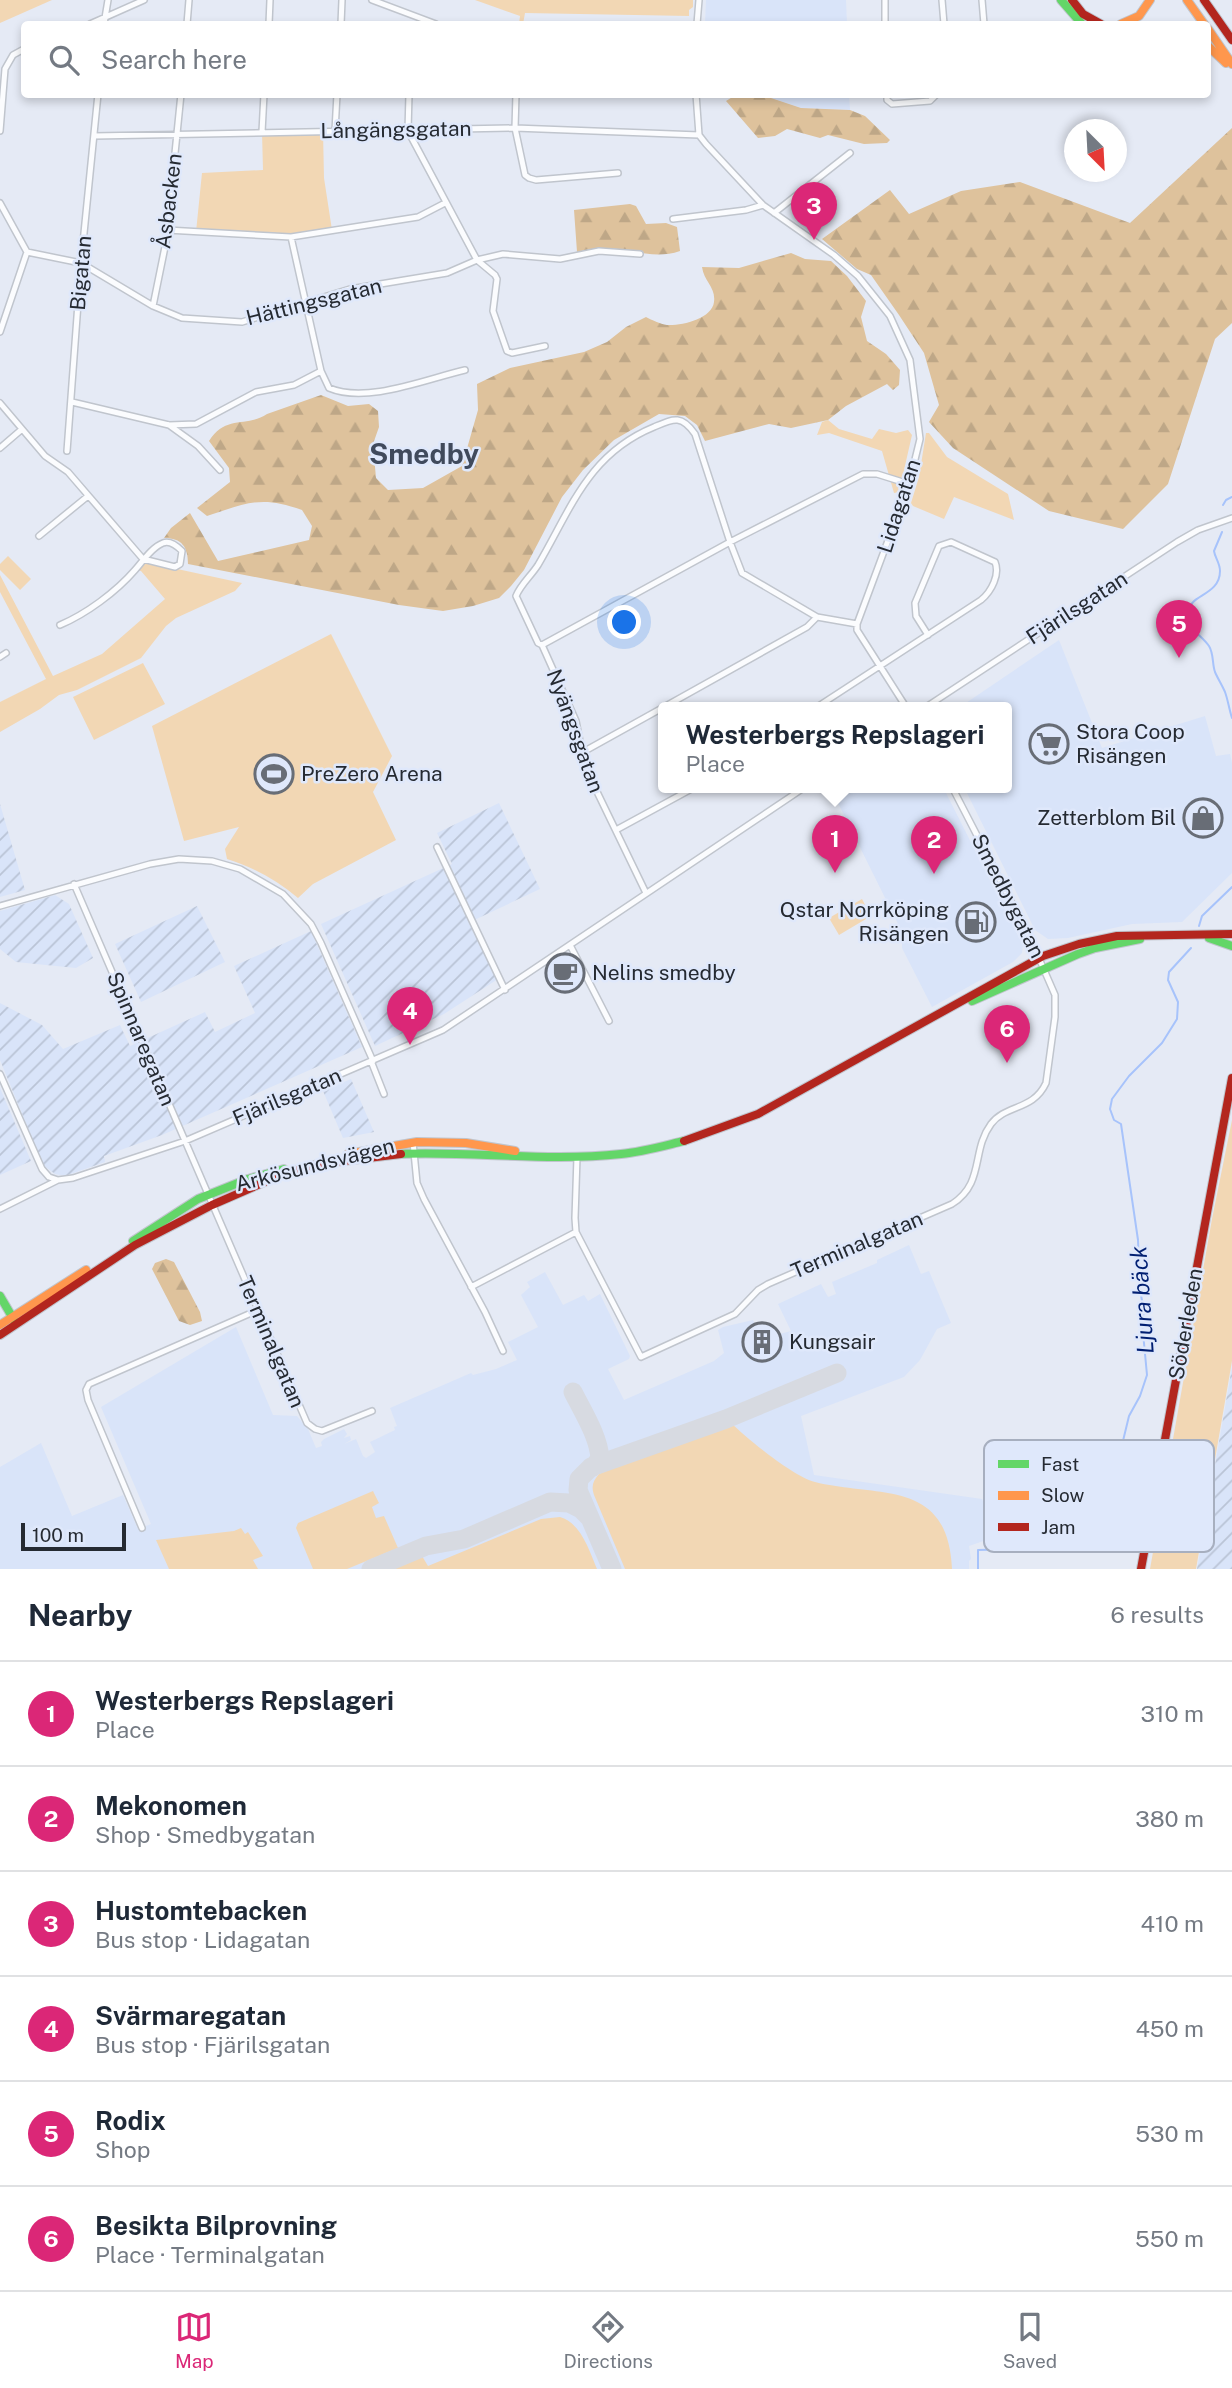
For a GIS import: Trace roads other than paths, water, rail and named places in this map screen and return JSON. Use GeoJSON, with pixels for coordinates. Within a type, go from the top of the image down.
{"type":"FeatureCollection","features":[{"type":"Feature","properties":{"kind":"main road"},"geometry":{"type":"LineString","coordinates":[[1061,0],[1079,21]]}},
{"type":"Feature","properties":{"kind":"main road"},"geometry":{"type":"LineString","coordinates":[[1072,0],[1083,14],[1096,21]]}},
{"type":"Feature","properties":{"kind":"main road"},"geometry":{"type":"LineString","coordinates":[[1128,21],[1139,16],[1150,0]]}},
{"type":"Feature","properties":{"kind":"main road"},"geometry":{"type":"LineString","coordinates":[[1187,0],[1202,21]]}},
{"type":"Feature","properties":{"kind":"main road"},"geometry":{"type":"LineString","coordinates":[[1204,0],[1232,40]]}},
{"type":"Feature","properties":{"kind":"main road"},"geometry":{"type":"LineString","coordinates":[[1211,34],[1232,66]]}},
{"type":"Feature","properties":{"kind":"main road"},"geometry":{"type":"LineString","coordinates":[[1211,48],[1232,66]]}},
{"type":"Feature","properties":{"kind":"main road","name":"Arkösundsvägen"},"geometry":{"type":"LineString","coordinates":[[0,1325],[15,1321],[165,1228],[283,1174],[318,1164],[414,1153],[577,1157],[622,1154],[661,1147],[717,1132],[758,1114],[1040,958],[1079,943],[1139,934],[1206,937],[1232,933]]}},
{"type":"Feature","properties":{"kind":"main road","name":"Arkösundsvägen"},"geometry":{"type":"LineString","coordinates":[[932,1020],[1044,968],[1095,948],[1164,936]]}},
{"type":"Feature","properties":{"kind":"main road","name":"Arkösundsvägen"},"geometry":{"type":"LineString","coordinates":[[1206,937],[1232,946]]}},
{"type":"Feature","properties":{"kind":"main road","name":"Söderleden"},"geometry":{"type":"LineString","coordinates":[[1165,1440],[1232,1079]]}},
{"type":"Feature","properties":{"kind":"main road","name":"Arkösundsvägen"},"geometry":{"type":"LineString","coordinates":[[0,1335],[15,1321],[208,1195],[248,1179],[413,1142],[466,1143],[542,1156]]}},
{"type":"Feature","properties":{"kind":"main road"},"geometry":{"type":"LineString","coordinates":[[0,1296],[15,1321]]}},
{"type":"Feature","properties":{"kind":"street"},"geometry":{"type":"LineString","coordinates":[[104,21],[108,0]]}},
{"type":"Feature","properties":{"kind":"street"},"geometry":{"type":"LineString","coordinates":[[104,21],[144,0]]}},
{"type":"Feature","properties":{"kind":"street"},"geometry":{"type":"LineString","coordinates":[[187,21],[189,0]]}},
{"type":"Feature","properties":{"kind":"street"},"geometry":{"type":"LineString","coordinates":[[269,21],[270,0]]}},
{"type":"Feature","properties":{"kind":"street"},"geometry":{"type":"LineString","coordinates":[[341,21],[342,0]]}},
{"type":"Feature","properties":{"kind":"street"},"geometry":{"type":"LineString","coordinates":[[372,0],[427,21]]}},
{"type":"Feature","properties":{"kind":"street"},"geometry":{"type":"LineString","coordinates":[[697,21],[699,0]]}},
{"type":"Feature","properties":{"kind":"street"},"geometry":{"type":"LineString","coordinates":[[885,0],[885,21]]}},
{"type":"Feature","properties":{"kind":"street"},"geometry":{"type":"LineString","coordinates":[[942,0],[944,21]]}},
{"type":"Feature","properties":{"kind":"street"},"geometry":{"type":"LineString","coordinates":[[982,0],[984,21]]}},
{"type":"Feature","properties":{"kind":"street"},"geometry":{"type":"LineString","coordinates":[[415,21],[416,17]]}},
{"type":"Feature","properties":{"kind":"street"},"geometry":{"type":"LineString","coordinates":[[0,131],[8,61],[21,50]]}},
{"type":"Feature","properties":{"kind":"street","name":"Bigatan"},"geometry":{"type":"LineString","coordinates":[[67,451],[81,263],[98,98]]}},
{"type":"Feature","properties":{"kind":"street","name":"Åsbacken"},"geometry":{"type":"LineString","coordinates":[[153,306],[167,230],[181,98]]}},
{"type":"Feature","properties":{"kind":"street"},"geometry":{"type":"LineString","coordinates":[[262,132],[264,98]]}},
{"type":"Feature","properties":{"kind":"street"},"geometry":{"type":"LineString","coordinates":[[335,131],[337,98]]}},
{"type":"Feature","properties":{"kind":"street"},"geometry":{"type":"LineString","coordinates":[[409,98],[408,131],[477,260],[497,279],[493,311],[507,351],[512,353],[545,346]]}},
{"type":"Feature","properties":{"kind":"street"},"geometry":{"type":"LineString","coordinates":[[516,98],[515,128],[525,175],[529,178],[536,180],[618,173]]}},
{"type":"Feature","properties":{"kind":"street"},"geometry":{"type":"LineString","coordinates":[[696,98],[699,135]]}},
{"type":"Feature","properties":{"kind":"street"},"geometry":{"type":"LineString","coordinates":[[887,98],[892,104],[930,101],[933,98]]}},
{"type":"Feature","properties":{"kind":"street","name":"Långängsgatan"},"geometry":{"type":"LineString","coordinates":[[94,136],[515,128],[699,135]]}},
{"type":"Feature","properties":{"kind":"street","name":"Lidagatan"},"geometry":{"type":"LineString","coordinates":[[699,135],[763,205],[834,255],[858,276],[890,316],[910,360],[920,439],[909,484],[857,624]]}},
{"type":"Feature","properties":{"kind":"street"},"geometry":{"type":"LineString","coordinates":[[774,212],[850,153]]}},
{"type":"Feature","properties":{"kind":"street"},"geometry":{"type":"LineString","coordinates":[[167,230],[291,237],[418,217],[445,203]]}},
{"type":"Feature","properties":{"kind":"street"},"geometry":{"type":"LineString","coordinates":[[0,204],[27,252],[0,332]]}},
{"type":"Feature","properties":{"kind":"street"},"geometry":{"type":"LineString","coordinates":[[673,219],[746,210],[763,205]]}},
{"type":"Feature","properties":{"kind":"street"},"geometry":{"type":"LineString","coordinates":[[291,237],[321,371],[330,388],[338,392],[355,393],[389,390],[465,370]]}},
{"type":"Feature","properties":{"kind":"street","name":"Hättingsgatan"},"geometry":{"type":"LineString","coordinates":[[27,252],[81,263],[153,306],[182,318],[242,322],[350,289],[447,273],[477,260],[503,254],[560,258],[599,251],[640,254]]}},
{"type":"Feature","properties":{"kind":"street"},"geometry":{"type":"LineString","coordinates":[[72,402],[169,425],[197,424],[256,392],[294,385],[321,371]]}},
{"type":"Feature","properties":{"kind":"street"},"geometry":{"type":"LineString","coordinates":[[0,403],[45,456],[68,472],[143,559],[175,567],[180,564],[182,551],[169,542],[163,543],[143,559],[135,570],[86,612],[60,625]]}},
{"type":"Feature","properties":{"kind":"street"},"geometry":{"type":"LineString","coordinates":[[903,702],[859,637],[857,624],[817,617],[742,573],[730,542],[695,433],[682,420],[673,419],[642,432],[602,461],[577,491],[537,567],[516,596],[538,643],[542,645],[730,542],[863,474],[877,474],[909,484]]}},
{"type":"Feature","properties":{"kind":"street"},"geometry":{"type":"LineString","coordinates":[[169,425],[198,446],[220,470]]}},
{"type":"Feature","properties":{"kind":"street"},"geometry":{"type":"LineString","coordinates":[[0,448],[21,430]]}},
{"type":"Feature","properties":{"kind":"street"},"geometry":{"type":"LineString","coordinates":[[39,536],[88,496]]}},
{"type":"Feature","properties":{"kind":"street","name":"Fjärilsgatan"},"geometry":{"type":"LineString","coordinates":[[934,702],[1177,542],[1198,530],[1232,518]]}},
{"type":"Feature","properties":{"kind":"street"},"geometry":{"type":"LineString","coordinates":[[825,702],[928,635],[988,595],[998,569],[995,562],[951,542],[939,546],[915,603],[916,616],[928,635]]}},
{"type":"Feature","properties":{"kind":"street"},"geometry":{"type":"LineString","coordinates":[[673,702],[807,627],[817,617]]}},
{"type":"Feature","properties":{"kind":"street","name":"Nyängsgatan"},"geometry":{"type":"LineString","coordinates":[[542,645],[576,721],[585,767],[646,893]]}},
{"type":"Feature","properties":{"kind":"street"},"geometry":{"type":"LineString","coordinates":[[583,752],[658,710]]}},
{"type":"Feature","properties":{"kind":"street"},"geometry":{"type":"LineString","coordinates":[[616,830],[684,793]]}},
{"type":"Feature","properties":{"kind":"street","name":"Fjärilsgatan"},"geometry":{"type":"LineString","coordinates":[[0,1209],[58,1180],[73,1178],[185,1141],[443,1030],[796,793]]}},
{"type":"Feature","properties":{"kind":"street","name":"Smedbygatan"},"geometry":{"type":"LineString","coordinates":[[955,793],[1044,968]]}},
{"type":"Feature","properties":{"kind":"street"},"geometry":{"type":"LineString","coordinates":[[437,846],[505,990]]}},
{"type":"Feature","properties":{"kind":"street"},"geometry":{"type":"LineString","coordinates":[[0,905],[150,864],[179,859],[212,861],[240,869],[267,883],[295,904],[311,924],[384,1094]]}},
{"type":"Feature","properties":{"kind":"street","name":"Spinnaregatan"},"geometry":{"type":"LineString","coordinates":[[74,884],[208,1195]]}},
{"type":"Feature","properties":{"kind":"street"},"geometry":{"type":"LineString","coordinates":[[570,946],[609,1021]]}},
{"type":"Feature","properties":{"kind":"street","name":"Terminalgatan"},"geometry":{"type":"LineString","coordinates":[[577,1157],[576,1232],[641,1357],[735,1314],[758,1290],[768,1284],[952,1204],[968,1190],[976,1172],[983,1142],[992,1124],[1034,1100],[1046,1083],[1056,1002],[1044,968]]}},
{"type":"Feature","properties":{"kind":"street"},"geometry":{"type":"LineString","coordinates":[[0,1074],[42,1169],[49,1177],[58,1180]]}},
{"type":"Feature","properties":{"kind":"street"},"geometry":{"type":"LineString","coordinates":[[413,1142],[418,1184],[424,1199],[503,1351]]}},
{"type":"Feature","properties":{"kind":"street","name":"Terminalgatan"},"geometry":{"type":"LineString","coordinates":[[208,1195],[307,1423],[322,1431],[372,1411]]}},
{"type":"Feature","properties":{"kind":"street"},"geometry":{"type":"LineString","coordinates":[[471,1287],[576,1232]]}},
{"type":"Feature","properties":{"kind":"street"},"geometry":{"type":"LineString","coordinates":[[142,1528],[88,1400],[86,1390],[89,1384],[258,1310]]}},
{"type":"Feature","properties":{"kind":"waterway","name":"Ljura bäck"},"geometry":{"type":"LineString","coordinates":[[1223,505],[1232,497]]}},
{"type":"Feature","properties":{"kind":"waterway","name":"Ljura bäck"},"geometry":{"type":"LineString","coordinates":[[1222,532],[1214,551],[1220,568],[1219,579],[1210,590],[1194,601],[1189,617],[1192,627],[1211,649],[1215,672],[1225,692],[1232,718]]}},
{"type":"Feature","properties":{"kind":"waterway","name":"Ljura bäck"},"geometry":{"type":"LineString","coordinates":[[1199,926],[1202,916],[1232,887]]}},
{"type":"Feature","properties":{"kind":"waterway","name":"Ljura bäck"},"geometry":{"type":"LineString","coordinates":[[1123,1440],[1129,1416],[1147,1375],[1138,1240],[1121,1124],[1114,1120],[1110,1109],[1112,1099],[1129,1076],[1162,1043],[1177,1019],[1178,1002],[1168,980],[1169,972],[1191,948]]}},
{"type":"Feature","properties":{"kind":"waterway","name":"Ljura bäck"},"geometry":{"type":"LineString","coordinates":[[978,1569],[978,1550],[984,1550]]}},
{"type":"Feature","properties":{"kind":"place","name":"Hustomtebacken"},"geometry":{"type":"Point","coordinates":[814,240]}},
{"type":"Feature","properties":{"kind":"place","name":"Rodix"},"geometry":{"type":"Point","coordinates":[1179,658]}},
{"type":"Feature","properties":{"kind":"place","name":"Stora Coop Risängen"},"geometry":{"type":"Point","coordinates":[1049,744]}},
{"type":"Feature","properties":{"kind":"place","name":"PreZero Arena"},"geometry":{"type":"Point","coordinates":[274,774]}},
{"type":"Feature","properties":{"kind":"place","name":"Zetterblom Bil"},"geometry":{"type":"Point","coordinates":[1203,818]}},
{"type":"Feature","properties":{"kind":"place","name":"Westerbergs Repslageri"},"geometry":{"type":"Point","coordinates":[835,873]}},
{"type":"Feature","properties":{"kind":"place","name":"Mekonomen"},"geometry":{"type":"Point","coordinates":[934,874]}},
{"type":"Feature","properties":{"kind":"place","name":"Qstar Norrköping Risängen"},"geometry":{"type":"Point","coordinates":[976,922]}},
{"type":"Feature","properties":{"kind":"place","name":"Nelins smedby"},"geometry":{"type":"Point","coordinates":[565,973]}},
{"type":"Feature","properties":{"kind":"place","name":"Svärmaregatan"},"geometry":{"type":"Point","coordinates":[410,1045]}},
{"type":"Feature","properties":{"kind":"place","name":"Besikta Bilprovning"},"geometry":{"type":"Point","coordinates":[1007,1063]}},
{"type":"Feature","properties":{"kind":"place","name":"Kungsair"},"geometry":{"type":"Point","coordinates":[762,1342]}},
{"type":"Feature","properties":{"kind":"district","name":"Smedby"},"geometry":{"type":"Point","coordinates":[424,454]}}]}
